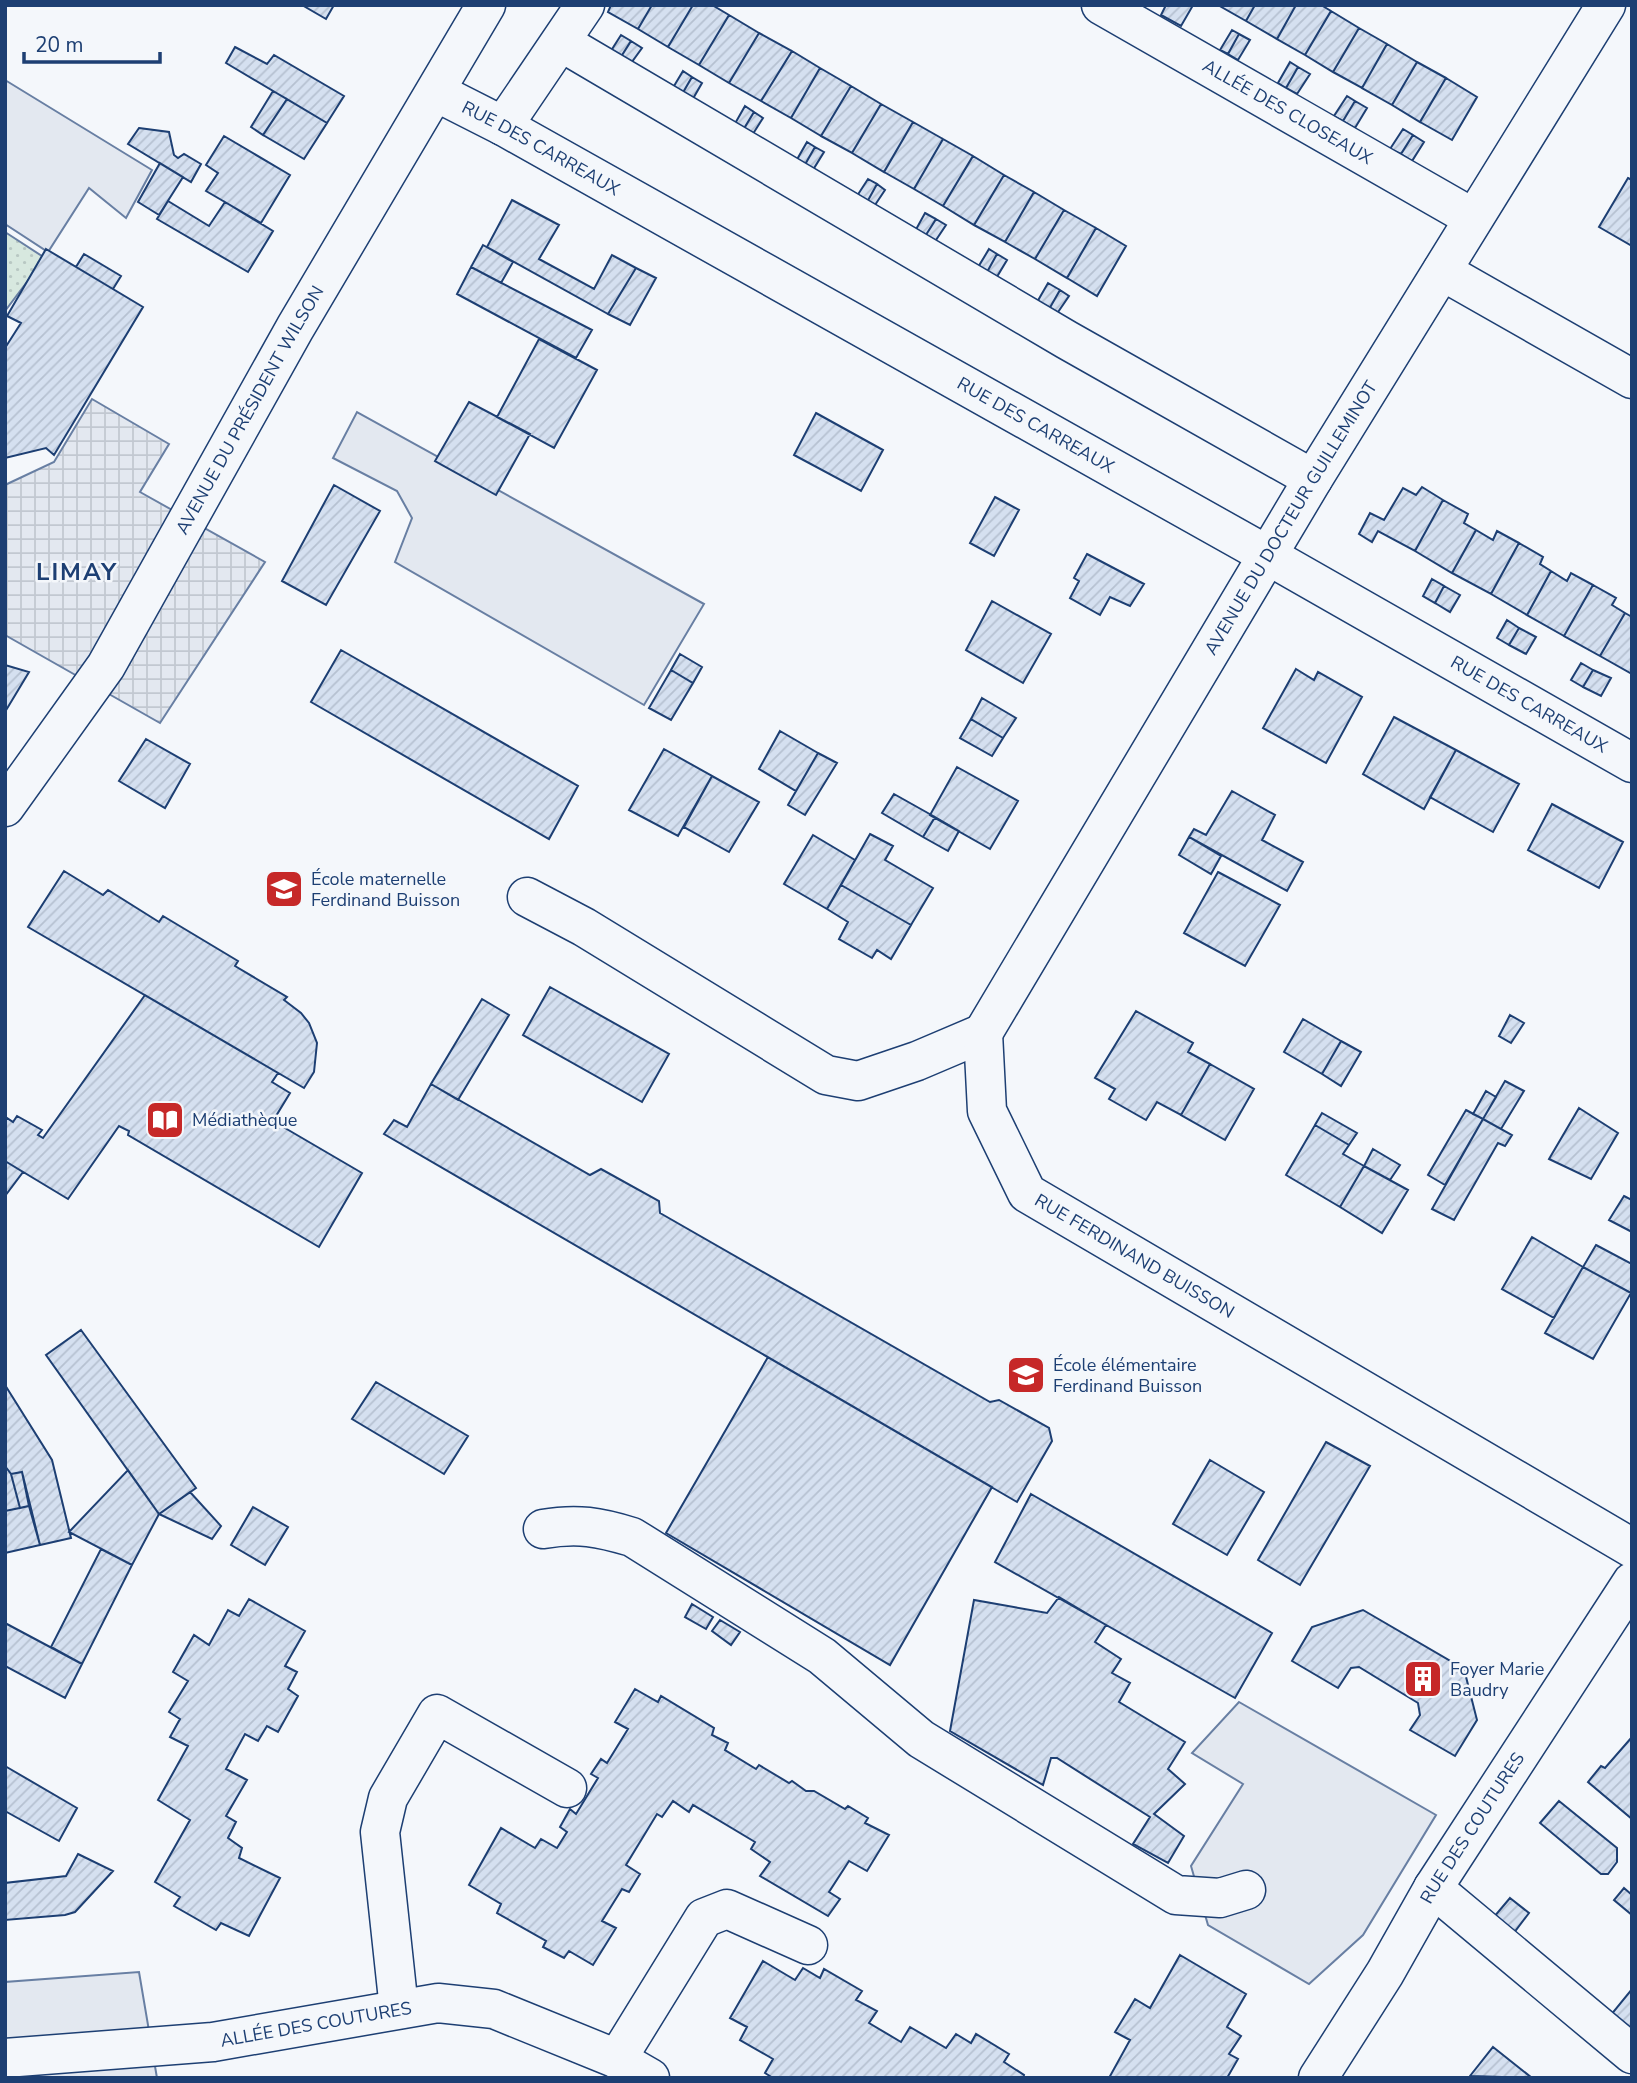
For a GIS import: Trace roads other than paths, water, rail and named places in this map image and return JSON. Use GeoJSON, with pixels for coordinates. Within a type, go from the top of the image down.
{"type":"FeatureCollection","features":[{"type":"Feature","properties":{"kind":"street","name":"AVENUE DU PRÉSIDENT WILSON"},"geometry":{"type":"LineString","coordinates":[[5,807],[106,666],[295,328],[486,5]]}},
{"type":"Feature","properties":{"kind":"street"},"geometry":{"type":"LineString","coordinates":[[503,126],[584,5]]}},
{"type":"Feature","properties":{"kind":"street","name":"ALLÉE DES CLOSEAUX"},"geometry":{"type":"LineString","coordinates":[[1101,5],[1473,218]]}},
{"type":"Feature","properties":{"kind":"street","name":"AVENUE DU DOCTEUR GUILLEMINOT"},"geometry":{"type":"LineString","coordinates":[[983,1034],[1313,479],[1606,5]]}},
{"type":"Feature","properties":{"kind":"street"},"geometry":{"type":"LineString","coordinates":[[561,42],[1054,332],[1313,479]]}},
{"type":"Feature","properties":{"kind":"street","name":"RUE DES CARREAUX"},"geometry":{"type":"LineString","coordinates":[[436,92],[503,126],[1268,555],[1632,763]]}},
{"type":"Feature","properties":{"kind":"street"},"geometry":{"type":"LineString","coordinates":[[1442,271],[1632,379]]}},
{"type":"Feature","properties":{"kind":"street"},"geometry":{"type":"LineString","coordinates":[[527,897],[584,927],[826,1075],[858,1081],[917,1062],[983,1034]]}},
{"type":"Feature","properties":{"kind":"street","name":"RUE FERDINAND BUISSON"},"geometry":{"type":"LineString","coordinates":[[983,1034],[987,1111],[1027,1193],[1632,1548]]}},
{"type":"Feature","properties":{"kind":"street"},"geometry":{"type":"LineString","coordinates":[[542,1529],[568,1525],[597,1527],[632,1537],[822,1656],[921,1739],[1176,1895],[1220,1898],[1246,1890]]}},
{"type":"Feature","properties":{"kind":"street","name":"RUE DES COUTURES"},"geometry":{"type":"LineString","coordinates":[[1318,2078],[1385,1973],[1433,1888],[1632,1582]]}},
{"type":"Feature","properties":{"kind":"street"},"geometry":{"type":"LineString","coordinates":[[399,2009],[380,1832],[388,1798],[437,1714],[567,1788]]}},
{"type":"Feature","properties":{"kind":"street"},"geometry":{"type":"LineString","coordinates":[[1433,1888],[1632,2054]]}},
{"type":"Feature","properties":{"kind":"street"},"geometry":{"type":"LineString","coordinates":[[617,2059],[704,1918],[727,1909],[808,1945]]}},
{"type":"Feature","properties":{"kind":"street","name":"ALLÉE DES COUTURES"},"geometry":{"type":"LineString","coordinates":[[5,2058],[213,2042],[438,2003],[494,2009],[617,2059],[650,2078]]}},
{"type":"Feature","properties":{"kind":"place","name":"École maternelle Ferdinand Buisson"},"geometry":{"type":"Point","coordinates":[284,889]}},
{"type":"Feature","properties":{"kind":"place","name":"Médiathèque"},"geometry":{"type":"Point","coordinates":[165,1120]}},
{"type":"Feature","properties":{"kind":"place","name":"École élémentaire Ferdinand Buisson"},"geometry":{"type":"Point","coordinates":[1026,1375]}},
{"type":"Feature","properties":{"kind":"place","name":"Foyer Marie Baudry"},"geometry":{"type":"Point","coordinates":[1423,1679]}},
{"type":"Feature","properties":{"kind":"district","name":"LIMAY"},"geometry":{"type":"Point","coordinates":[77,572]}}]}
